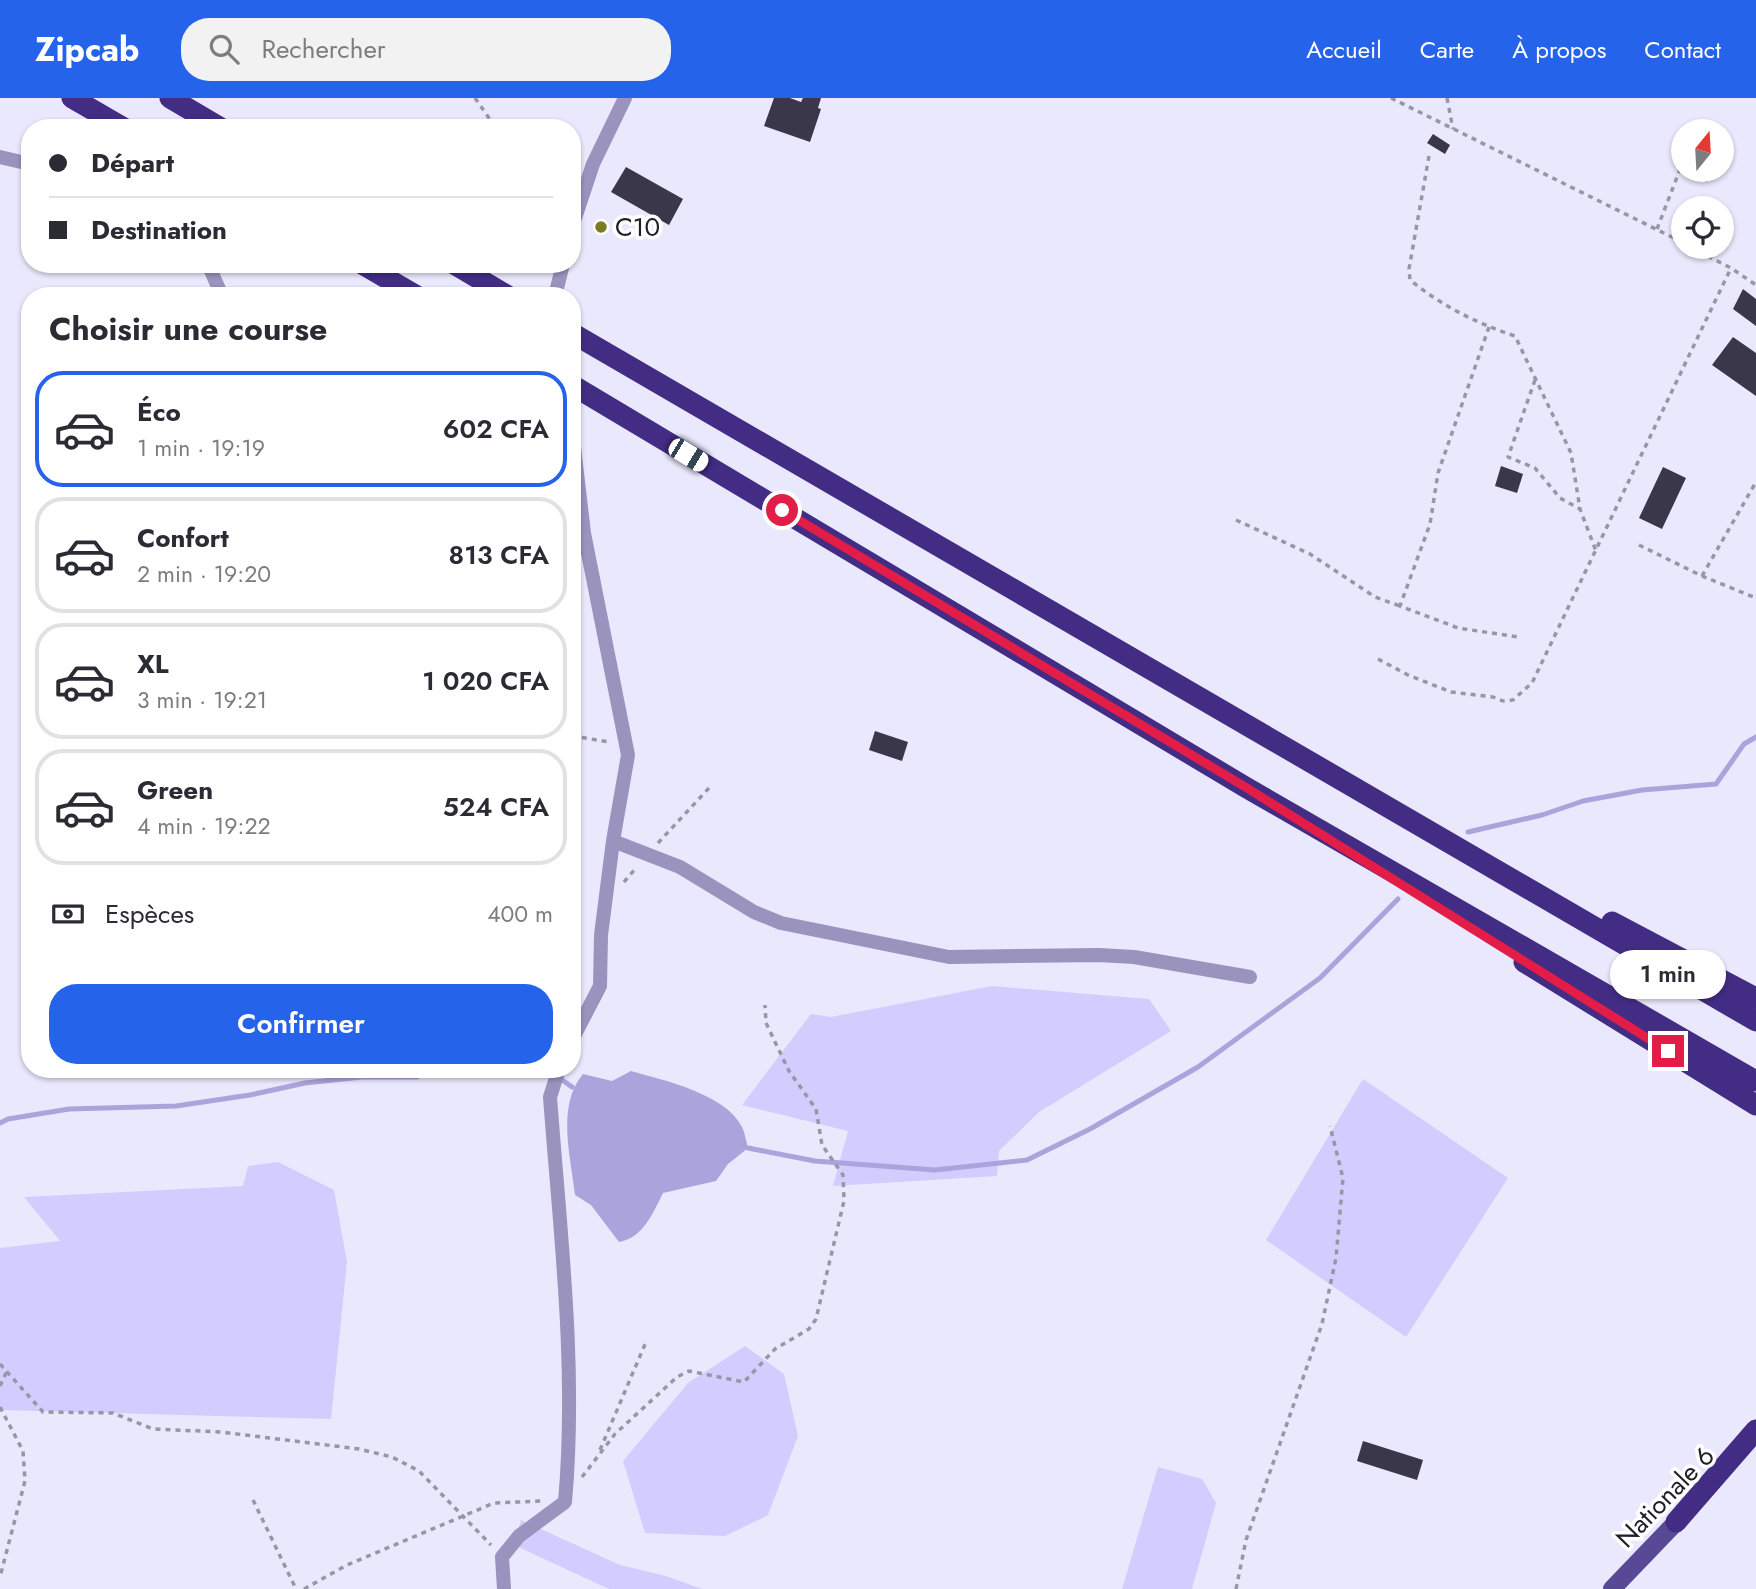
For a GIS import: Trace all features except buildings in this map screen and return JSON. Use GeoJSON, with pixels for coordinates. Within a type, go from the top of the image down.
{"type":"FeatureCollection","features":[{"type":"Feature","properties":{"kind":"highway"},"geometry":{"type":"LineString","coordinates":[[72,98],[108,119]]}},
{"type":"Feature","properties":{"kind":"highway"},"geometry":{"type":"LineString","coordinates":[[170,98],[206,119]]}},
{"type":"Feature","properties":{"kind":"highway"},"geometry":{"type":"LineString","coordinates":[[377,273],[402,287]]}},
{"type":"Feature","properties":{"kind":"highway"},"geometry":{"type":"LineString","coordinates":[[469,273],[493,287]]}},
{"type":"Feature","properties":{"kind":"highway"},"geometry":{"type":"LineString","coordinates":[[581,338],[1756,1021]]}},
{"type":"Feature","properties":{"kind":"highway"},"geometry":{"type":"LineString","coordinates":[[581,391],[1247,788],[1756,1081]]}},
{"type":"Feature","properties":{"kind":"highway"},"geometry":{"type":"LineString","coordinates":[[1279,746],[1756,998]]}},
{"type":"Feature","properties":{"kind":"highway"},"geometry":{"type":"LineString","coordinates":[[1247,788],[1756,1105]]}},
{"type":"Feature","properties":{"kind":"highway"},"geometry":{"type":"LineString","coordinates":[[1676,1522],[1756,1430]]}},
{"type":"Feature","properties":{"kind":"main road","name":"Nationale 6"},"geometry":{"type":"LineString","coordinates":[[1612,1589],[1756,1442]]}},
{"type":"Feature","properties":{"kind":"street"},"geometry":{"type":"LineString","coordinates":[[581,200],[593,164],[625,98]]}},
{"type":"Feature","properties":{"kind":"street"},"geometry":{"type":"LineString","coordinates":[[0,157],[21,162]]}},
{"type":"Feature","properties":{"kind":"street"},"geometry":{"type":"LineString","coordinates":[[581,507],[628,755],[601,935],[600,986],[581,1023]]}},
{"type":"Feature","properties":{"kind":"street"},"geometry":{"type":"LineString","coordinates":[[581,529],[584,533]]}},
{"type":"Feature","properties":{"kind":"street"},"geometry":{"type":"LineString","coordinates":[[613,841],[680,867],[754,912],[781,923],[949,957],[1134,957],[1250,978]]}},
{"type":"Feature","properties":{"kind":"street"},"geometry":{"type":"LineString","coordinates":[[504,1589],[502,1556],[519,1536],[565,1502],[571,1438],[569,1341],[550,1097],[556,1078]]}},
{"type":"Feature","properties":{"kind":"path"},"geometry":{"type":"LineString","coordinates":[[475,98],[490,119]]}},
{"type":"Feature","properties":{"kind":"path"},"geometry":{"type":"LineString","coordinates":[[1391,98],[1671,236]]}},
{"type":"Feature","properties":{"kind":"path"},"geometry":{"type":"LineString","coordinates":[[1447,98],[1453,129]]}},
{"type":"Feature","properties":{"kind":"path"},"geometry":{"type":"LineString","coordinates":[[1429,156],[1409,268],[1410,280],[1434,299],[1489,327],[1515,336],[1571,453],[1580,509],[1596,551]]}},
{"type":"Feature","properties":{"kind":"path"},"geometry":{"type":"LineString","coordinates":[[1657,229],[1675,182]]}},
{"type":"Feature","properties":{"kind":"path"},"geometry":{"type":"LineString","coordinates":[[1713,259],[1756,285]]}},
{"type":"Feature","properties":{"kind":"path"},"geometry":{"type":"LineString","coordinates":[[1378,659],[1408,675],[1451,692],[1493,697],[1503,701],[1513,700],[1537,677],[1557,635],[1562,616],[1596,551],[1731,268]]}},
{"type":"Feature","properties":{"kind":"path"},"geometry":{"type":"LineString","coordinates":[[1400,606],[1430,524],[1438,473],[1489,327]]}},
{"type":"Feature","properties":{"kind":"path"},"geometry":{"type":"LineString","coordinates":[[1535,379],[1508,457],[1535,468],[1560,498],[1580,509]]}},
{"type":"Feature","properties":{"kind":"path"},"geometry":{"type":"LineString","coordinates":[[1702,576],[1756,482]]}},
{"type":"Feature","properties":{"kind":"path"},"geometry":{"type":"LineString","coordinates":[[1236,520],[1310,554],[1375,597],[1458,628],[1518,637]]}},
{"type":"Feature","properties":{"kind":"path"},"geometry":{"type":"LineString","coordinates":[[1639,545],[1702,576],[1756,598]]}},
{"type":"Feature","properties":{"kind":"path"},"geometry":{"type":"LineString","coordinates":[[581,738],[626,745]]}},
{"type":"Feature","properties":{"kind":"path"},"geometry":{"type":"LineString","coordinates":[[304,1589],[347,1564],[502,1501],[565,1502],[615,1434],[677,1377],[689,1371],[744,1382],[775,1349],[809,1329],[816,1319],[844,1201],[843,1175],[822,1145],[816,1109],[789,1071],[766,1023],[765,1005]]}},
{"type":"Feature","properties":{"kind":"path"},"geometry":{"type":"LineString","coordinates":[[1236,1589],[1246,1540],[1322,1324],[1336,1258],[1343,1178],[1330,1126]]}},
{"type":"Feature","properties":{"kind":"path"},"geometry":{"type":"LineString","coordinates":[[598,1455],[646,1342]]}},
{"type":"Feature","properties":{"kind":"path"},"geometry":{"type":"LineString","coordinates":[[0,1364],[43,1412],[113,1413],[153,1429],[221,1432],[359,1449],[392,1457],[419,1471],[502,1556]]}},
{"type":"Feature","properties":{"kind":"path"},"geometry":{"type":"LineString","coordinates":[[0,1386],[7,1371]]}},
{"type":"Feature","properties":{"kind":"path"},"geometry":{"type":"LineString","coordinates":[[0,1407],[23,1451],[25,1481],[0,1577]]}},
{"type":"Feature","properties":{"kind":"path"},"geometry":{"type":"LineString","coordinates":[[253,1500],[296,1589]]}},
{"type":"Feature","properties":{"kind":"shaded area"},"geometry":{"type":"Polygon","coordinates":[[[992,986],[1149,999],[1171,1031],[1039,1112],[999,1151],[997,1176],[833,1186],[848,1131],[742,1105],[811,1014],[831,1017],[992,986]]]}},
{"type":"Feature","properties":{"kind":"shaded area"},"geometry":{"type":"Polygon","coordinates":[[[631,1071],[708,1097],[734,1115],[745,1134],[748,1148],[728,1164],[716,1181],[663,1193],[641,1230],[619,1242],[591,1205],[575,1195],[567,1132],[570,1101],[583,1074],[612,1081],[631,1071]]]}},
{"type":"Feature","properties":{"kind":"shaded area"},"geometry":{"type":"Polygon","coordinates":[[[1363,1079],[1508,1178],[1406,1337],[1266,1240],[1363,1079]]]}},
{"type":"Feature","properties":{"kind":"shaded area"},"geometry":{"type":"Polygon","coordinates":[[[278,1162],[334,1190],[347,1262],[331,1419],[0,1410],[0,1248],[60,1241],[24,1197],[243,1186],[248,1166],[278,1162]]]}},
{"type":"Feature","properties":{"kind":"shaded area"},"geometry":{"type":"Polygon","coordinates":[[[745,1346],[784,1374],[798,1436],[768,1515],[725,1536],[645,1533],[623,1461],[688,1383],[745,1346]]]}},
{"type":"Feature","properties":{"kind":"shaded area"},"geometry":{"type":"Polygon","coordinates":[[[1158,1467],[1202,1479],[1216,1503],[1192,1589],[1122,1589],[1158,1467]]]}},
{"type":"Feature","properties":{"kind":"shaded area"},"geometry":{"type":"Polygon","coordinates":[[[521,1520],[620,1565],[666,1576],[702,1589],[609,1589],[514,1545],[521,1520]]]}},
{"type":"Feature","properties":{"kind":"waterway"},"geometry":{"type":"LineString","coordinates":[[1468,832],[1542,815],[1583,801],[1642,790],[1716,784],[1744,744],[1756,737]]}},
{"type":"Feature","properties":{"kind":"waterway"},"geometry":{"type":"LineString","coordinates":[[748,1148],[815,1161],[935,1170],[1027,1160],[1090,1129],[1198,1067],[1320,978],[1398,899]]}},
{"type":"Feature","properties":{"kind":"waterway"},"geometry":{"type":"LineString","coordinates":[[0,1123],[8,1119],[69,1109],[176,1106],[250,1095],[305,1083],[352,1078]]}},
{"type":"Feature","properties":{"kind":"waterway"},"geometry":{"type":"LineString","coordinates":[[560,1078],[572,1087]]}},
{"type":"Feature","properties":{"kind":"place","name":"C10"},"geometry":{"type":"Point","coordinates":[601,227]}},
{"type":"Feature","properties":{"kind":"route"},"geometry":{"type":"LineString","coordinates":[[782,510],[1247,788],[1668,1051]]}}]}
